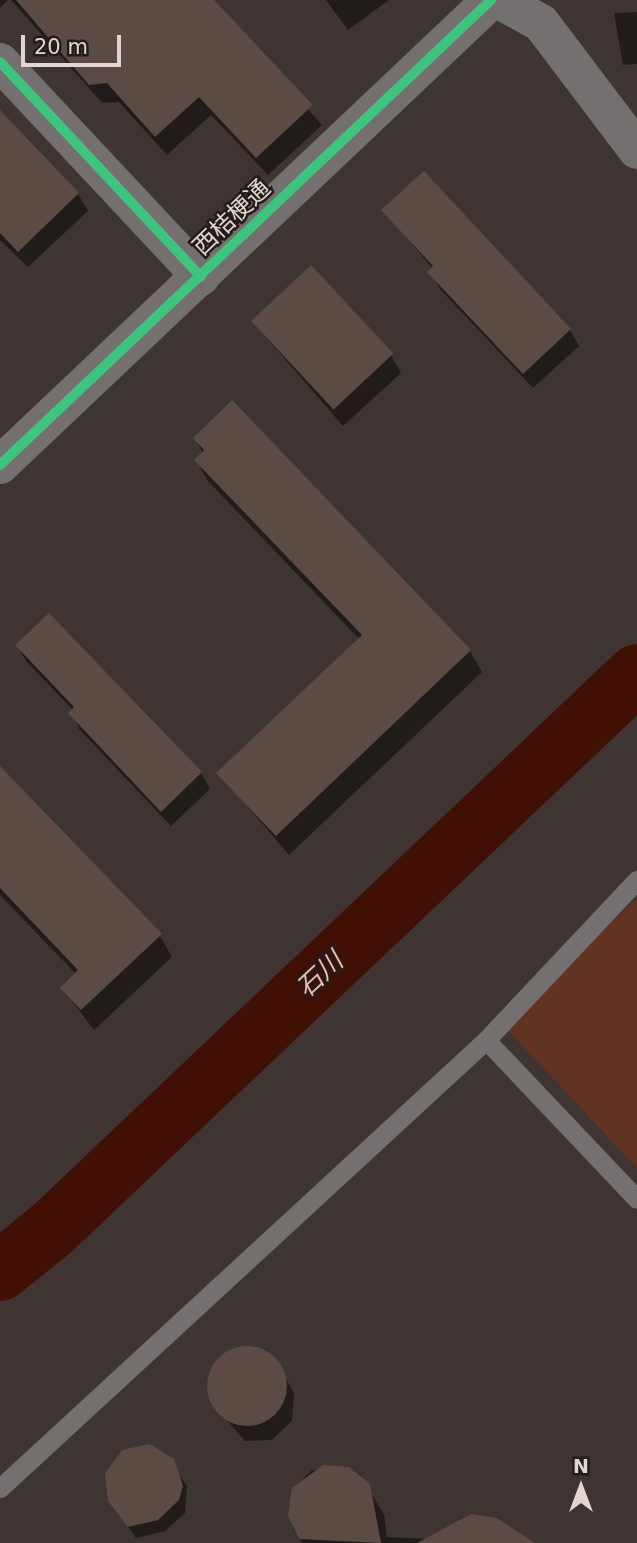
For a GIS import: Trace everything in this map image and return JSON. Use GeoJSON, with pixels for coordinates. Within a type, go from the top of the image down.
{"type":"FeatureCollection","features":[{"type":"Feature","properties":{"kind":"street","name":"西桔梗通"},"geometry":{"type":"LineString","coordinates":[[0,465],[491,0]]}},
{"type":"Feature","properties":{"kind":"street"},"geometry":{"type":"LineString","coordinates":[[499,0],[541,23],[637,150]]}},
{"type":"Feature","properties":{"kind":"street"},"geometry":{"type":"LineString","coordinates":[[0,62],[201,277]]}},
{"type":"Feature","properties":{"kind":"lane"},"geometry":{"type":"LineString","coordinates":[[0,1488],[486,1040],[637,880]]}},
{"type":"Feature","properties":{"kind":"lane"},"geometry":{"type":"LineString","coordinates":[[486,1040],[637,1199]]}},
{"type":"Feature","properties":{"kind":"shaded area"},"geometry":{"type":"Polygon","coordinates":[[[637,898],[637,1168],[504,1026],[637,898]]]}},
{"type":"Feature","properties":{"kind":"building"},"geometry":{"type":"Polygon","coordinates":[[[16,0],[214,0],[313,105],[256,158],[199,97],[155,137],[107,83],[89,85],[16,0]]]}},
{"type":"Feature","properties":{"kind":"building"},"geometry":{"type":"Polygon","coordinates":[[[0,110],[79,193],[18,252],[0,233],[0,110]]]}},
{"type":"Feature","properties":{"kind":"building"},"geometry":{"type":"Polygon","coordinates":[[[424,171],[571,329],[523,374],[427,272],[433,266],[381,210],[424,171]]]}},
{"type":"Feature","properties":{"kind":"building"},"geometry":{"type":"Polygon","coordinates":[[[311,265],[394,353],[334,409],[251,321],[311,265]]]}},
{"type":"Feature","properties":{"kind":"building"},"geometry":{"type":"Polygon","coordinates":[[[232,400],[471,650],[276,836],[216,773],[362,635],[194,460],[204,450],[193,438],[232,400]]]}},
{"type":"Feature","properties":{"kind":"building"},"geometry":{"type":"Polygon","coordinates":[[[49,613],[202,772],[161,812],[68,713],[74,707],[15,645],[49,613]]]}},
{"type":"Feature","properties":{"kind":"building"},"geometry":{"type":"Polygon","coordinates":[[[0,766],[162,934],[81,1010],[60,988],[78,970],[0,888],[0,766]]]}},
{"type":"Feature","properties":{"kind":"building"},"geometry":{"type":"Polygon","coordinates":[[[247,1346],[262,1349],[275,1358],[284,1371],[287,1386],[284,1401],[275,1414],[262,1423],[247,1426],[232,1423],[219,1414],[210,1401],[207,1386],[210,1371],[219,1358],[232,1349],[247,1346]]]}},
{"type":"Feature","properties":{"kind":"building"},"geometry":{"type":"Polygon","coordinates":[[[150,1444],[174,1459],[183,1486],[179,1500],[158,1520],[128,1527],[108,1501],[105,1473],[122,1450],[150,1444]]]}},
{"type":"Feature","properties":{"kind":"building"},"geometry":{"type":"Polygon","coordinates":[[[323,1465],[349,1467],[370,1484],[381,1543],[299,1539],[288,1515],[292,1488],[323,1465]]]}},
{"type":"Feature","properties":{"kind":"building"},"geometry":{"type":"Polygon","coordinates":[[[471,1514],[497,1518],[535,1543],[417,1543],[471,1514]]]}},
{"type":"Feature","properties":{"kind":"waterway","name":"石川"},"geometry":{"type":"LineString","coordinates":[[0,1271],[52,1229],[637,674]]}},
{"type":"Feature","properties":{"kind":"cycle path"},"geometry":{"type":"LineString","coordinates":[[0,465],[491,0]]}},
{"type":"Feature","properties":{"kind":"cycle path"},"geometry":{"type":"LineString","coordinates":[[0,62],[201,277]]}}]}
